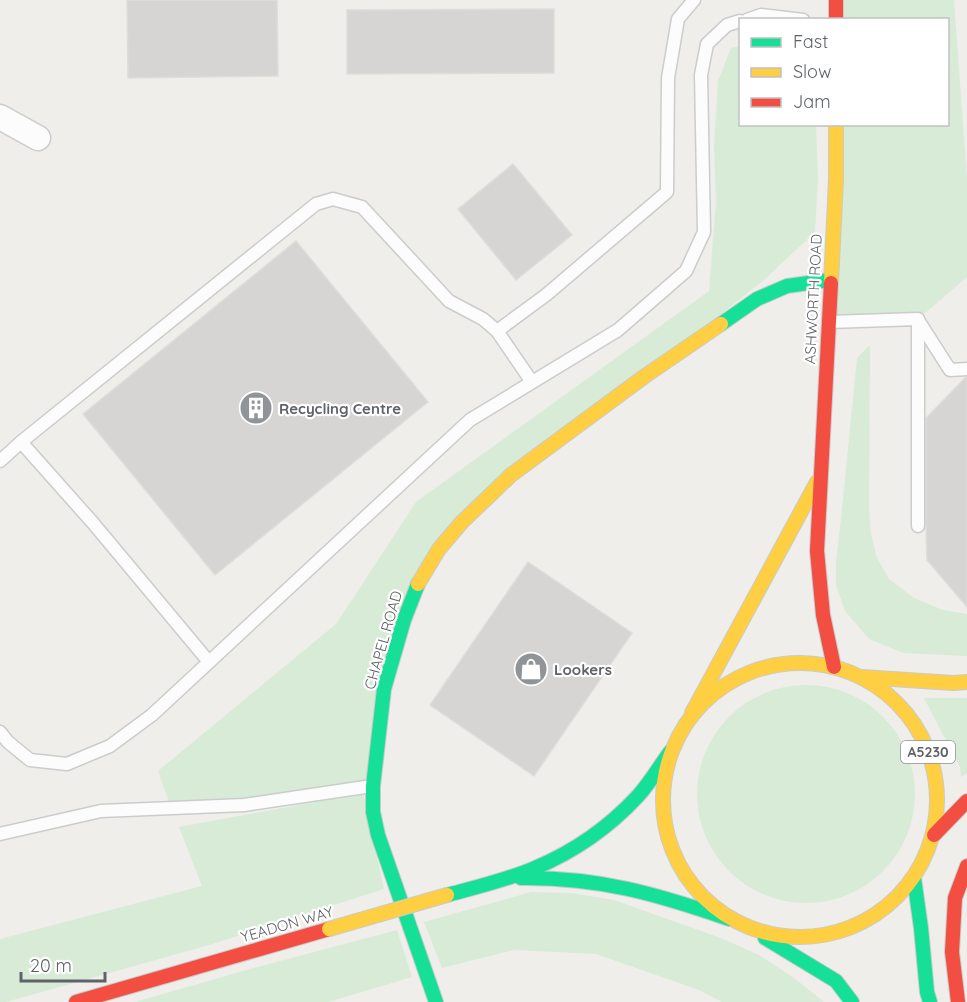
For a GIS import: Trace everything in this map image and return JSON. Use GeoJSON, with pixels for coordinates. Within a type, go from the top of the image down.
{"type":"FeatureCollection","features":[{"type":"Feature","properties":{"kind":"street"},"geometry":{"type":"LineString","coordinates":[[836,0],[836,18]]}},
{"type":"Feature","properties":{"kind":"street"},"geometry":{"type":"LineString","coordinates":[[0,117],[38,138]]}},
{"type":"Feature","properties":{"kind":"street","name":"ASHWORTH ROAD"},"geometry":{"type":"LineString","coordinates":[[834,667],[823,615],[817,551],[836,180],[836,126]]}},
{"type":"Feature","properties":{"kind":"street","name":"CHAPEL ROAD"},"geometry":{"type":"LineString","coordinates":[[436,1002],[378,836],[373,812],[373,786],[384,689],[415,589],[439,549],[462,522],[511,475],[645,376],[757,299],[787,286],[830,280]]}},
{"type":"Feature","properties":{"kind":"street","name":"ASHWORTH ROAD"},"geometry":{"type":"LineString","coordinates":[[692,713],[821,474]]}},
{"type":"Feature","properties":{"kind":"street","name":"A5230"},"geometry":{"type":"LineString","coordinates":[[852,1002],[836,981],[752,930],[729,919],[692,888],[669,846],[661,799],[670,752],[692,713],[720,688],[753,670],[789,662],[834,667],[862,677],[967,682]]}},
{"type":"Feature","properties":{"kind":"street","name":"A5230"},"geometry":{"type":"LineString","coordinates":[[862,677],[900,705],[926,744],[938,789],[934,836]]}},
{"type":"Feature","properties":{"kind":"street","name":"YEADON WAY"},"geometry":{"type":"LineString","coordinates":[[76,1002],[507,878],[537,867],[586,839],[614,818],[638,796],[670,752]]}},
{"type":"Feature","properties":{"kind":"street","name":"A5230"},"geometry":{"type":"LineString","coordinates":[[752,930],[797,939],[842,932],[865,924],[882,911],[914,878],[934,836],[967,801]]}},
{"type":"Feature","properties":{"kind":"street"},"geometry":{"type":"LineString","coordinates":[[958,1002],[952,952],[955,898],[967,866]]}},
{"type":"Feature","properties":{"kind":"street","name":"YEADON WAY"},"geometry":{"type":"LineString","coordinates":[[507,878],[554,878],[602,883],[685,903],[729,919]]}},
{"type":"Feature","properties":{"kind":"street"},"geometry":{"type":"LineString","coordinates":[[914,878],[930,1002]]}},
{"type":"Feature","properties":{"kind":"lane"},"geometry":{"type":"LineString","coordinates":[[497,331],[546,295],[667,192],[668,78],[678,19],[694,0]]}},
{"type":"Feature","properties":{"kind":"lane"},"geometry":{"type":"LineString","coordinates":[[753,18],[761,15],[786,18]]}},
{"type":"Feature","properties":{"kind":"lane"},"geometry":{"type":"LineString","coordinates":[[0,732],[8,742],[30,760],[67,764],[110,746],[152,715],[470,420],[618,330],[686,271],[704,232],[701,75],[707,44],[727,25],[739,22]]}},
{"type":"Feature","properties":{"kind":"lane"},"geometry":{"type":"LineString","coordinates":[[0,461],[316,204],[333,200],[362,207],[449,301],[483,319],[497,331],[532,382]]}},
{"type":"Feature","properties":{"kind":"lane"},"geometry":{"type":"LineString","coordinates":[[828,322],[918,318]]}},
{"type":"Feature","properties":{"kind":"lane"},"geometry":{"type":"LineString","coordinates":[[918,318],[950,370],[967,369]]}},
{"type":"Feature","properties":{"kind":"lane"},"geometry":{"type":"LineString","coordinates":[[918,318],[918,526]]}},
{"type":"Feature","properties":{"kind":"lane"},"geometry":{"type":"LineString","coordinates":[[21,442],[93,523],[209,662]]}},
{"type":"Feature","properties":{"kind":"lane"},"geometry":{"type":"LineString","coordinates":[[0,834],[101,811],[244,806],[373,786]]}},
{"type":"Feature","properties":{"kind":"green space"},"geometry":{"type":"Polygon","coordinates":[[[836,0],[954,0],[967,179],[967,277],[918,319],[835,322],[836,126],[949,126],[949,18],[836,18],[836,0]]]}},
{"type":"Feature","properties":{"kind":"green space"},"geometry":{"type":"Polygon","coordinates":[[[739,46],[739,126],[816,126],[818,180],[815,232],[765,279],[432,547],[363,787],[171,808],[158,771],[336,624],[416,502],[709,291],[716,202],[714,145],[718,81],[731,48],[739,46]]]}},
{"type":"Feature","properties":{"kind":"green space"},"geometry":{"type":"Polygon","coordinates":[[[870,345],[869,506],[871,534],[877,558],[889,579],[914,598],[943,610],[967,614],[967,656],[904,653],[869,639],[845,611],[836,585],[836,562],[857,358],[870,345]]]}},
{"type":"Feature","properties":{"kind":"green space"},"geometry":{"type":"Polygon","coordinates":[[[795,685],[817,685],[848,693],[867,703],[883,717],[897,733],[907,752],[915,783],[911,826],[907,836],[897,855],[883,871],[867,885],[838,899],[817,903],[795,903],[774,899],[745,885],[715,855],[701,826],[697,805],[697,783],[701,762],[715,733],[745,703],[774,689],[795,685]]]}},
{"type":"Feature","properties":{"kind":"green space"},"geometry":{"type":"Polygon","coordinates":[[[924,698],[967,698],[967,773],[961,777],[960,767],[924,698]]]}},
{"type":"Feature","properties":{"kind":"green space"},"geometry":{"type":"Polygon","coordinates":[[[363,793],[384,889],[209,945],[0,1002],[0,939],[202,886],[179,827],[363,793]]]}},
{"type":"Feature","properties":{"kind":"green space"},"geometry":{"type":"Polygon","coordinates":[[[531,892],[571,893],[614,900],[721,938],[759,955],[794,978],[824,1002],[722,1002],[699,990],[596,954],[514,950],[442,968],[424,922],[531,892]]]}},
{"type":"Feature","properties":{"kind":"green space"},"geometry":{"type":"Polygon","coordinates":[[[397,930],[412,977],[328,1002],[135,1002],[250,969],[397,930]]]}},
{"type":"Feature","properties":{"kind":"building"},"geometry":{"type":"Polygon","coordinates":[[[127,0],[277,0],[278,76],[128,78],[127,0]]]}},
{"type":"Feature","properties":{"kind":"building"},"geometry":{"type":"Polygon","coordinates":[[[554,9],[554,73],[347,74],[347,10],[554,9]]]}},
{"type":"Feature","properties":{"kind":"building"},"geometry":{"type":"Polygon","coordinates":[[[513,164],[572,235],[516,280],[458,209],[513,164]]]}},
{"type":"Feature","properties":{"kind":"building","name":"Recycling Centre"},"geometry":{"type":"Polygon","coordinates":[[[296,241],[428,402],[215,575],[83,414],[296,241]]]}},
{"type":"Feature","properties":{"kind":"building"},"geometry":{"type":"Polygon","coordinates":[[[966,377],[967,607],[927,560],[926,527],[926,418],[966,377]]]}},
{"type":"Feature","properties":{"kind":"building","name":"Lookers"},"geometry":{"type":"Polygon","coordinates":[[[528,562],[632,633],[534,776],[430,705],[528,562]]]}},
{"type":"Feature","properties":{"kind":"traffic: fast"},"geometry":{"type":"LineString","coordinates":[[721,324],[757,299],[787,286],[830,280]]}},
{"type":"Feature","properties":{"kind":"traffic: fast"},"geometry":{"type":"LineString","coordinates":[[418,584],[404,620],[384,689],[373,786],[373,812],[378,835],[436,1002]]}},
{"type":"Feature","properties":{"kind":"traffic: fast"},"geometry":{"type":"LineString","coordinates":[[447,895],[524,872],[549,862],[577,846],[602,828],[637,797],[670,752]]}},
{"type":"Feature","properties":{"kind":"traffic: fast"},"geometry":{"type":"LineString","coordinates":[[521,878],[549,878],[602,884],[652,895],[729,919]]}},
{"type":"Feature","properties":{"kind":"traffic: fast"},"geometry":{"type":"LineString","coordinates":[[914,878],[930,1002]]}},
{"type":"Feature","properties":{"kind":"traffic: fast"},"geometry":{"type":"LineString","coordinates":[[765,938],[836,981],[852,1002]]}},
{"type":"Feature","properties":{"kind":"traffic: slow"},"geometry":{"type":"LineString","coordinates":[[831,283],[836,126]]}},
{"type":"Feature","properties":{"kind":"traffic: slow"},"geometry":{"type":"LineString","coordinates":[[418,584],[439,549],[462,522],[511,475],[645,376],[721,324]]}},
{"type":"Feature","properties":{"kind":"traffic: slow"},"geometry":{"type":"LineString","coordinates":[[692,713],[817,482]]}},
{"type":"Feature","properties":{"kind":"traffic: slow"},"geometry":{"type":"LineString","coordinates":[[813,663],[853,673],[876,686],[897,703],[914,724],[927,747],[935,773],[937,800],[935,827],[927,853],[914,876],[897,897],[876,914],[853,927],[827,935],[787,937],[747,927],[735,921],[713,906],[694,887],[673,853],[665,827],[663,787],[673,747],[679,735],[694,713],[713,694],[747,673],[773,665],[813,663]]}},
{"type":"Feature","properties":{"kind":"traffic: slow"},"geometry":{"type":"LineString","coordinates":[[862,677],[967,682]]}},
{"type":"Feature","properties":{"kind":"traffic: slow"},"geometry":{"type":"LineString","coordinates":[[329,929],[447,895]]}},
{"type":"Feature","properties":{"kind":"traffic: jam"},"geometry":{"type":"LineString","coordinates":[[836,0],[836,18]]}},
{"type":"Feature","properties":{"kind":"traffic: jam"},"geometry":{"type":"LineString","coordinates":[[831,283],[817,551],[823,615],[834,667]]}},
{"type":"Feature","properties":{"kind":"traffic: jam"},"geometry":{"type":"LineString","coordinates":[[934,835],[967,801]]}},
{"type":"Feature","properties":{"kind":"traffic: jam"},"geometry":{"type":"LineString","coordinates":[[958,1002],[952,952],[955,898],[967,866]]}},
{"type":"Feature","properties":{"kind":"traffic: jam"},"geometry":{"type":"LineString","coordinates":[[76,1002],[329,929]]}},
{"type":"Feature","properties":{"kind":"place","name":"Recycling Centre"},"geometry":{"type":"Point","coordinates":[256,408]}},
{"type":"Feature","properties":{"kind":"place","name":"Lookers"},"geometry":{"type":"Point","coordinates":[531,669]}}]}
